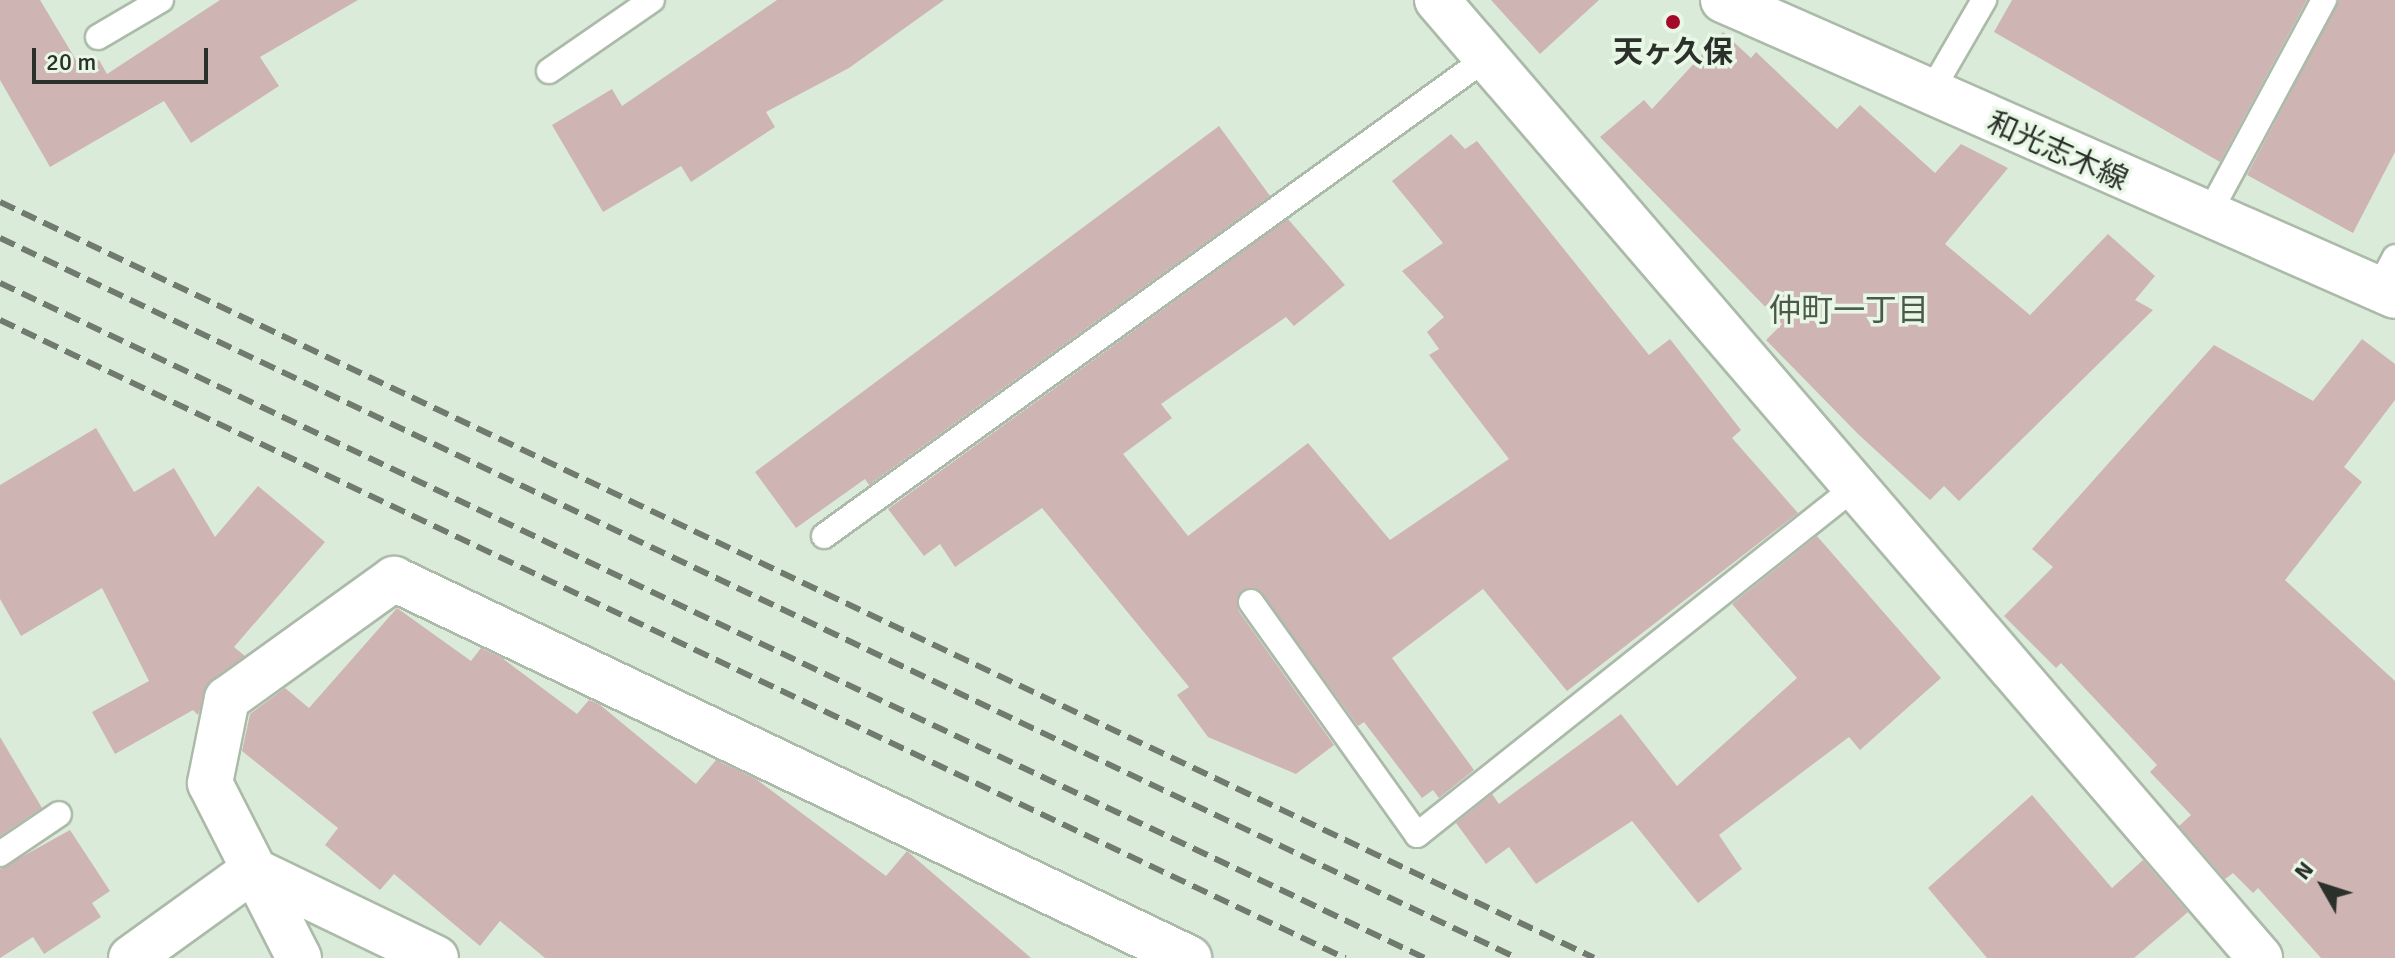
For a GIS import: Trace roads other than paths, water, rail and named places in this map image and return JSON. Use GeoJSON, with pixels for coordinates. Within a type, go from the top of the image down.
{"type":"FeatureCollection","features":[{"type":"Feature","properties":{"kind":"street"},"geometry":{"type":"LineString","coordinates":[[1437,0],[1851,490],[2260,958]]}},
{"type":"Feature","properties":{"kind":"street","name":"和光志木線"},"geometry":{"type":"LineString","coordinates":[[1723,0],[2206,219],[2389,280]]}},
{"type":"Feature","properties":{"kind":"street"},"geometry":{"type":"LineString","coordinates":[[299,958],[210,783],[227,699],[394,579],[1189,958]]}},
{"type":"Feature","properties":{"kind":"street"},"geometry":{"type":"LineString","coordinates":[[131,958],[253,870]]}},
{"type":"Feature","properties":{"kind":"street"},"geometry":{"type":"LineString","coordinates":[[253,870],[436,958]]}},
{"type":"Feature","properties":{"kind":"lane"},"geometry":{"type":"LineString","coordinates":[[98,37],[161,0]]}},
{"type":"Feature","properties":{"kind":"lane"},"geometry":{"type":"LineString","coordinates":[[549,71],[652,0]]}},
{"type":"Feature","properties":{"kind":"lane"},"geometry":{"type":"LineString","coordinates":[[1929,95],[1984,0]]}},
{"type":"Feature","properties":{"kind":"lane"},"geometry":{"type":"LineString","coordinates":[[2206,219],[2324,0]]}},
{"type":"Feature","properties":{"kind":"lane"},"geometry":{"type":"LineString","coordinates":[[824,536],[1485,59]]}},
{"type":"Feature","properties":{"kind":"lane"},"geometry":{"type":"LineString","coordinates":[[1251,602],[1417,835],[1851,490]]}},
{"type":"Feature","properties":{"kind":"lane"},"geometry":{"type":"LineString","coordinates":[[0,854],[59,814]]}},
{"type":"Feature","properties":{"kind":"railway"},"geometry":{"type":"LineString","coordinates":[[0,202],[1594,958]]}},
{"type":"Feature","properties":{"kind":"railway"},"geometry":{"type":"LineString","coordinates":[[0,238],[1517,958]]}},
{"type":"Feature","properties":{"kind":"railway"},"geometry":{"type":"LineString","coordinates":[[0,283],[1425,958]]}},
{"type":"Feature","properties":{"kind":"railway"},"geometry":{"type":"LineString","coordinates":[[0,320],[1345,958]]}},
{"type":"Feature","properties":{"kind":"place","name":"天ヶ久保"},"geometry":{"type":"Point","coordinates":[1673,22]}},
{"type":"Feature","properties":{"kind":"district","name":"仲町一丁目"},"geometry":{"type":"Point","coordinates":[1849,311]}}]}
